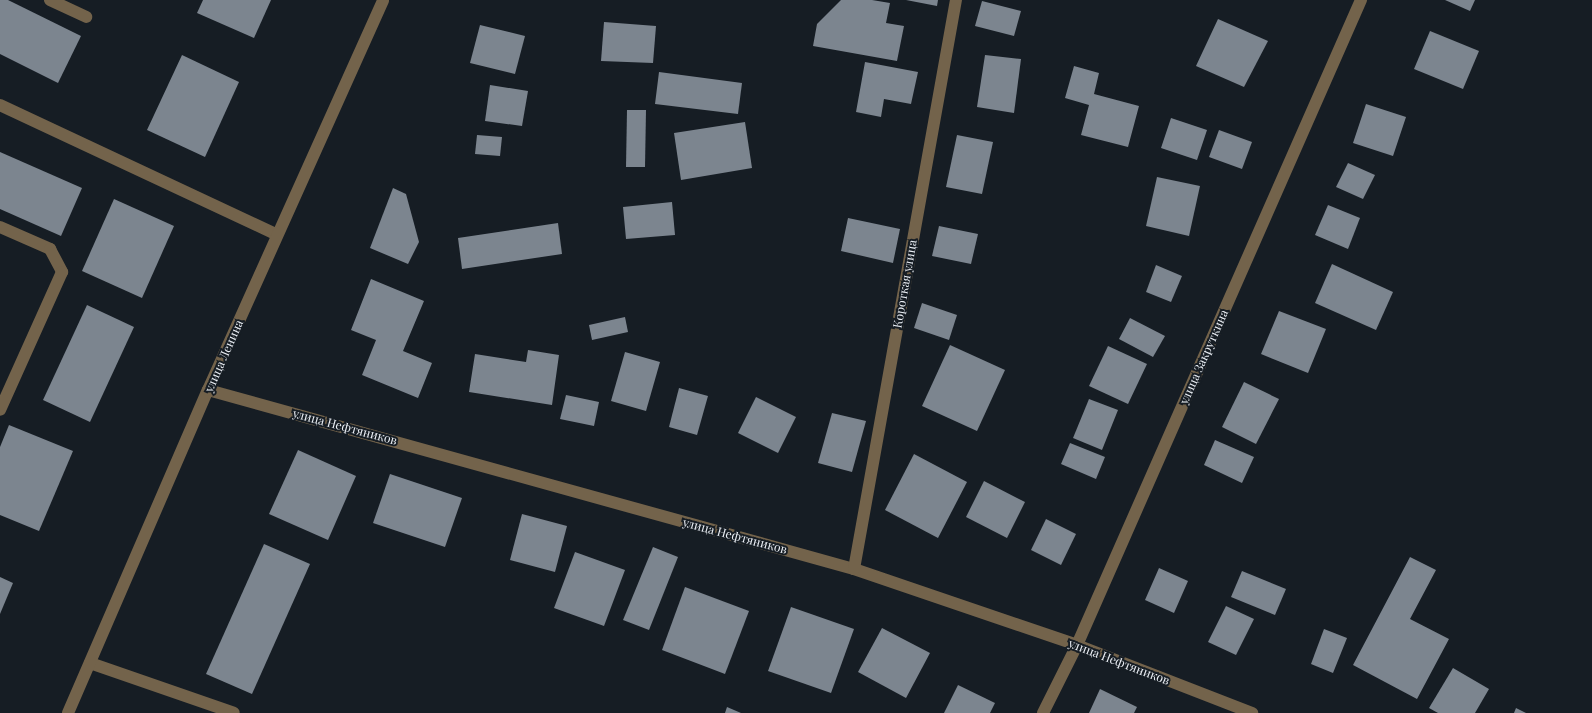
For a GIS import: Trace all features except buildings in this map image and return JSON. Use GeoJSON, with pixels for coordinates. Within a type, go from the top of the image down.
{"type":"FeatureCollection","features":[{"type":"Feature","properties":{"kind":"street"},"geometry":{"type":"LineString","coordinates":[[50,0],[86,18]]}},
{"type":"Feature","properties":{"kind":"street","name":"улица Ленина"},"geometry":{"type":"LineString","coordinates":[[68,713],[208,390],[383,0]]}},
{"type":"Feature","properties":{"kind":"street","name":"Короткая улица"},"geometry":{"type":"LineString","coordinates":[[854,569],[956,0]]}},
{"type":"Feature","properties":{"kind":"street","name":"улица Закруткина"},"geometry":{"type":"LineString","coordinates":[[1043,713],[1077,645],[1361,0]]}},
{"type":"Feature","properties":{"kind":"street"},"geometry":{"type":"LineString","coordinates":[[0,105],[278,235]]}},
{"type":"Feature","properties":{"kind":"street"},"geometry":{"type":"LineString","coordinates":[[0,227],[50,249],[62,272],[0,410]]}},
{"type":"Feature","properties":{"kind":"street","name":"улица Нефтяников"},"geometry":{"type":"LineString","coordinates":[[208,390],[854,569],[1077,645],[1252,713]]}},
{"type":"Feature","properties":{"kind":"street"},"geometry":{"type":"LineString","coordinates":[[90,663],[234,713]]}}]}
